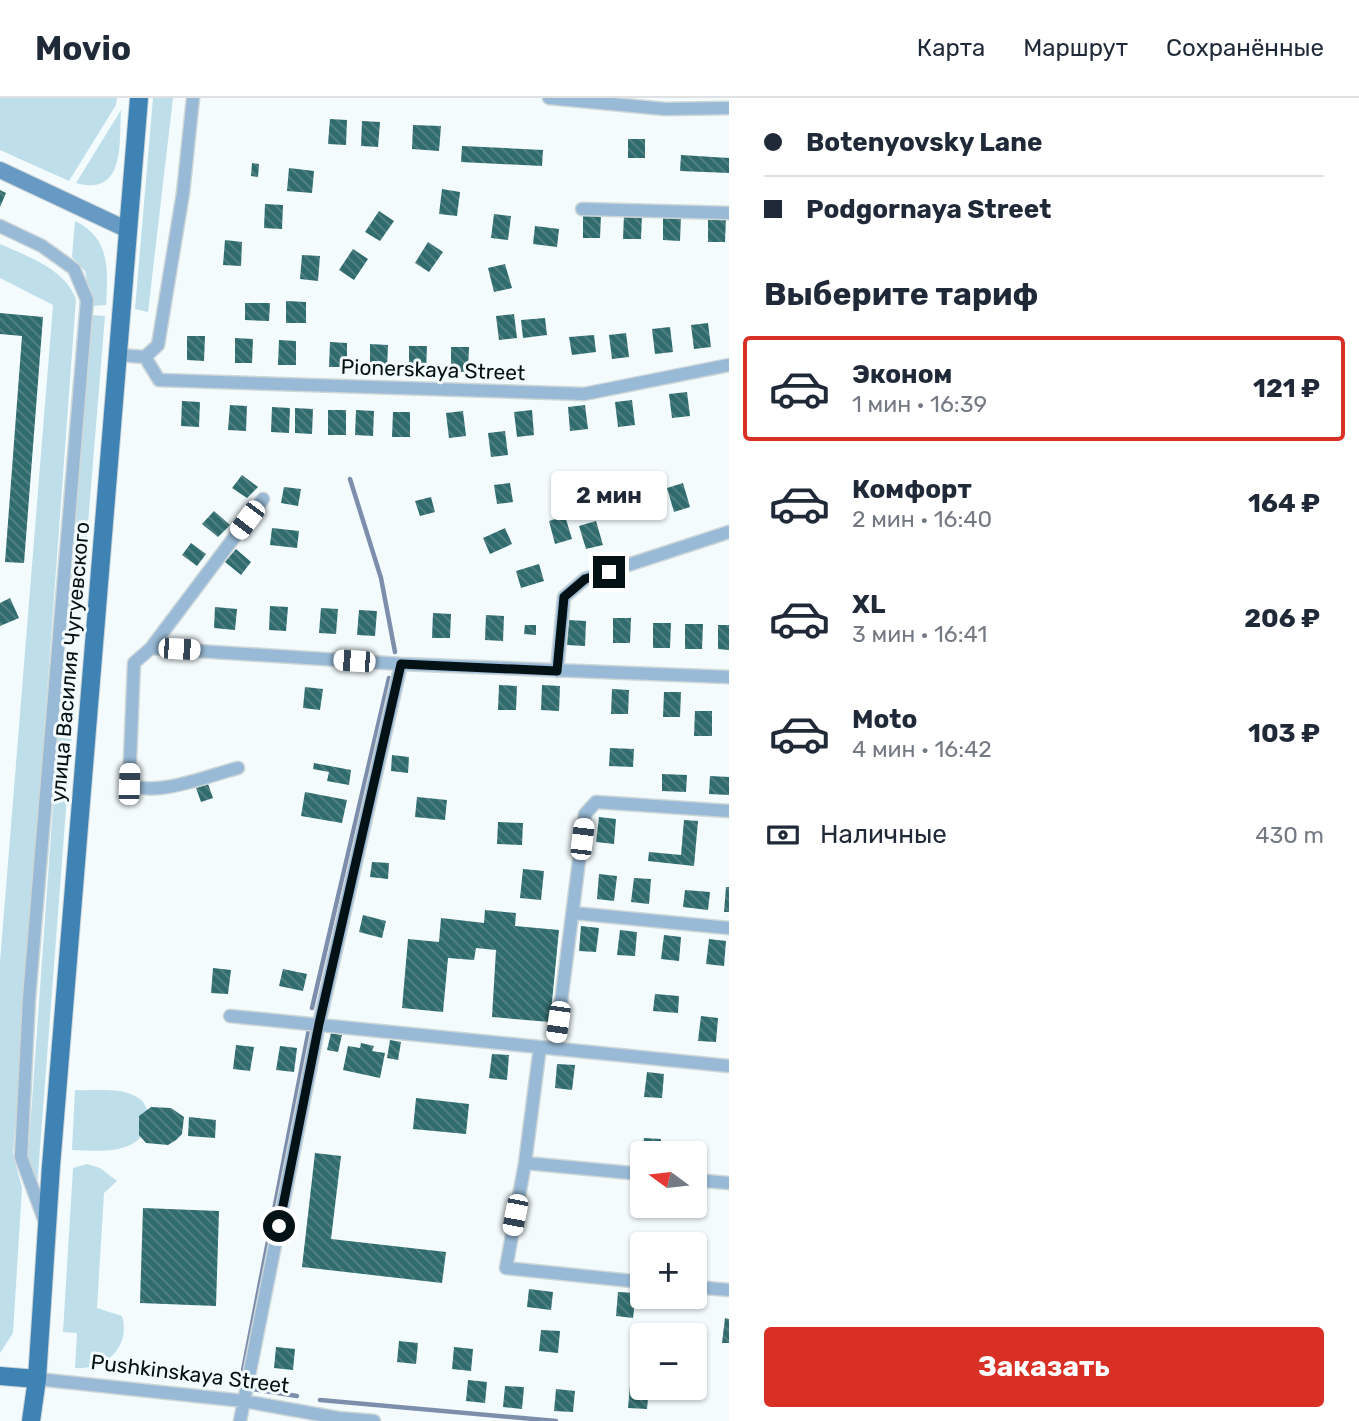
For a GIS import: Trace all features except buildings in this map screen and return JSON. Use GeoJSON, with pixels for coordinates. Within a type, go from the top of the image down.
{"type":"FeatureCollection","features":[{"type":"Feature","properties":{"kind":"main road","name":"улица Василия Чугуевского"},"geometry":{"type":"LineString","coordinates":[[31,1421],[37,1379],[139,98]]}},
{"type":"Feature","properties":{"kind":"main road"},"geometry":{"type":"LineString","coordinates":[[0,170],[128,230]]}},
{"type":"Feature","properties":{"kind":"main road","name":"Pushkinskaya Street"},"geometry":{"type":"LineString","coordinates":[[0,1376],[37,1379]]}},
{"type":"Feature","properties":{"kind":"street"},"geometry":{"type":"LineString","coordinates":[[118,355],[145,357],[158,345],[183,193],[193,98]]}},
{"type":"Feature","properties":{"kind":"street"},"geometry":{"type":"LineString","coordinates":[[549,98],[665,109],[729,108]]}},
{"type":"Feature","properties":{"kind":"street"},"geometry":{"type":"LineString","coordinates":[[582,209],[729,213]]}},
{"type":"Feature","properties":{"kind":"street","name":"улица Василия Чугуевского"},"geometry":{"type":"LineString","coordinates":[[0,226],[42,246],[74,269],[87,300],[29,999],[21,1157],[47,1229]]}},
{"type":"Feature","properties":{"kind":"street","name":"Pionerskaya Street"},"geometry":{"type":"LineString","coordinates":[[145,357],[159,380],[492,393],[584,394],[729,365]]}},
{"type":"Feature","properties":{"kind":"street"},"geometry":{"type":"LineString","coordinates":[[238,768],[157,789],[140,790],[129,784],[134,663],[151,648],[262,499]]}},
{"type":"Feature","properties":{"kind":"street"},"geometry":{"type":"LineString","coordinates":[[557,671],[564,597],[585,579],[729,532]]}},
{"type":"Feature","properties":{"kind":"street"},"geometry":{"type":"LineString","coordinates":[[151,648],[401,664],[729,677]]}},
{"type":"Feature","properties":{"kind":"street"},"geometry":{"type":"LineString","coordinates":[[240,1421],[319,1024],[401,664]]}},
{"type":"Feature","properties":{"kind":"street"},"geometry":{"type":"LineString","coordinates":[[555,1049],[585,814],[596,802],[729,811]]}},
{"type":"Feature","properties":{"kind":"street"},"geometry":{"type":"LineString","coordinates":[[573,913],[729,928]]}},
{"type":"Feature","properties":{"kind":"street"},"geometry":{"type":"LineString","coordinates":[[230,1016],[729,1066]]}},
{"type":"Feature","properties":{"kind":"street"},"geometry":{"type":"LineString","coordinates":[[540,1047],[525,1163],[506,1268],[630,1281]]}},
{"type":"Feature","properties":{"kind":"street"},"geometry":{"type":"LineString","coordinates":[[525,1163],[630,1173]]}},
{"type":"Feature","properties":{"kind":"street"},"geometry":{"type":"LineString","coordinates":[[707,1181],[729,1183]]}},
{"type":"Feature","properties":{"kind":"street"},"geometry":{"type":"LineString","coordinates":[[707,1288],[729,1290]]}},
{"type":"Feature","properties":{"kind":"street","name":"Pushkinskaya Street"},"geometry":{"type":"LineString","coordinates":[[37,1379],[244,1401],[374,1421]]}},
{"type":"Feature","properties":{"kind":"shaded area"},"geometry":{"type":"Polygon","coordinates":[[[0,98],[117,98],[116,105],[69,181],[0,150],[0,98]]]}},
{"type":"Feature","properties":{"kind":"shaded area"},"geometry":{"type":"Polygon","coordinates":[[[153,98],[173,98],[148,312],[135,309],[153,98]]]}},
{"type":"Feature","properties":{"kind":"shaded area"},"geometry":{"type":"Polygon","coordinates":[[[121,110],[119,151],[112,174],[104,182],[92,185],[76,183],[121,110]]]}},
{"type":"Feature","properties":{"kind":"shaded area"},"geometry":{"type":"Polygon","coordinates":[[[75,221],[87,228],[101,246],[107,268],[106,305],[92,306],[85,271],[72,257],[75,221]]]}},
{"type":"Feature","properties":{"kind":"shaded area"},"geometry":{"type":"Polygon","coordinates":[[[0,244],[54,272],[63,279],[76,299],[13,1154],[22,1188],[13,1333],[0,1353],[0,962],[53,305],[0,278],[0,244]]]}},
{"type":"Feature","properties":{"kind":"shaded area"},"geometry":{"type":"Polygon","coordinates":[[[90,315],[105,316],[81,609],[65,608],[90,315]]]}},
{"type":"Feature","properties":{"kind":"shaded area"},"geometry":{"type":"Polygon","coordinates":[[[63,666],[77,666],[37,1187],[28,1157],[63,666]]]}},
{"type":"Feature","properties":{"kind":"shaded area"},"geometry":{"type":"Polygon","coordinates":[[[75,1090],[114,1090],[138,1098],[147,1111],[145,1130],[139,1139],[119,1149],[72,1150],[75,1090]]]}},
{"type":"Feature","properties":{"kind":"shaded area"},"geometry":{"type":"Polygon","coordinates":[[[87,1164],[100,1168],[117,1181],[104,1193],[97,1308],[122,1316],[124,1328],[123,1338],[113,1355],[96,1365],[75,1368],[77,1333],[63,1332],[73,1168],[87,1164]]]}},
{"type":"Feature","properties":{"kind":"waterway"},"geometry":{"type":"LineString","coordinates":[[350,479],[381,578],[395,652]]}},
{"type":"Feature","properties":{"kind":"waterway"},"geometry":{"type":"LineString","coordinates":[[312,1008],[389,678]]}},
{"type":"Feature","properties":{"kind":"waterway"},"geometry":{"type":"LineString","coordinates":[[240,1386],[310,1024]]}},
{"type":"Feature","properties":{"kind":"waterway"},"geometry":{"type":"LineString","coordinates":[[253,1389],[297,1396]]}},
{"type":"Feature","properties":{"kind":"waterway"},"geometry":{"type":"LineString","coordinates":[[320,1400],[556,1421]]}},
{"type":"Feature","properties":{"kind":"route"},"geometry":{"type":"LineString","coordinates":[[279,1226],[319,1024],[401,664],[557,671],[564,597],[585,579],[609,572]]}}]}
